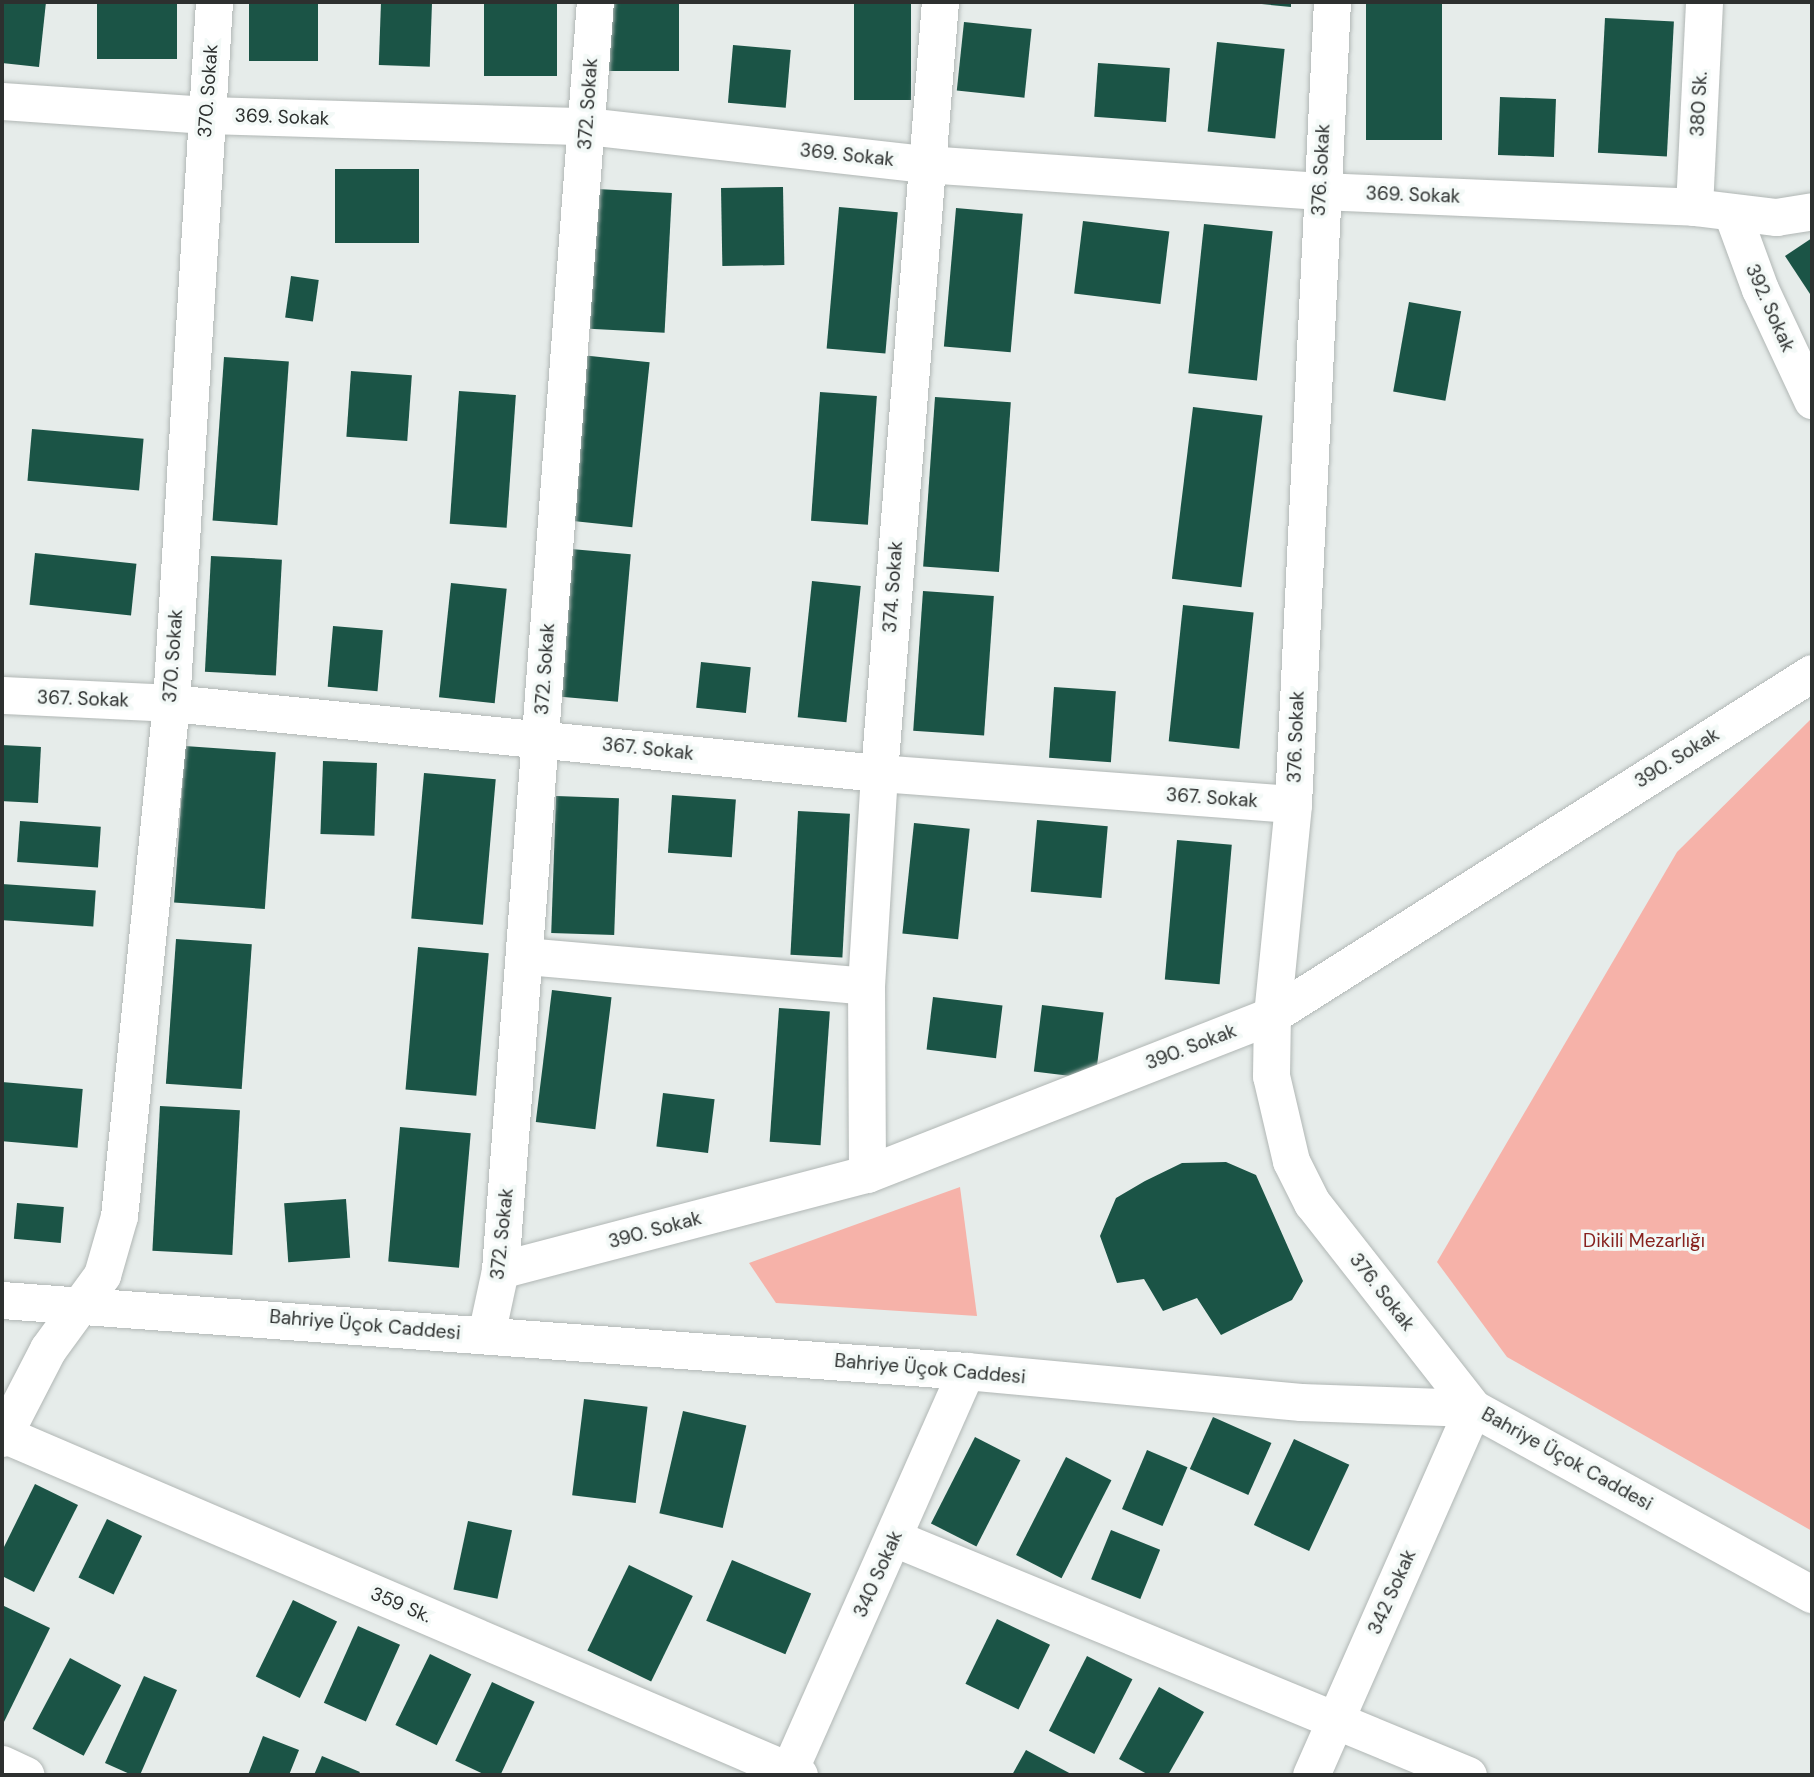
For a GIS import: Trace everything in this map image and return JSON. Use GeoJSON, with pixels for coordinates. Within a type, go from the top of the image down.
{"type":"FeatureCollection","features":[{"type":"Feature","properties":{"kind":"street","name":"370. Sokak"},"geometry":{"type":"LineString","coordinates":[[2,1436],[48,1349],[85,1303],[102,1275],[119,1216],[171,702],[214,2]]}},
{"type":"Feature","properties":{"kind":"street","name":"372. Sokak"},"geometry":{"type":"LineString","coordinates":[[486,1335],[500,1270],[595,2]]}},
{"type":"Feature","properties":{"kind":"street","name":"374. Sokak"},"geometry":{"type":"LineString","coordinates":[[867,1174],[866,986],[879,773],[925,164],[940,2]]}},
{"type":"Feature","properties":{"kind":"street","name":"376. Sokak"},"geometry":{"type":"LineString","coordinates":[[1332,2],[1320,191],[1293,804],[1272,1015],[1276,1115],[1312,1203],[1473,1408]]}},
{"type":"Feature","properties":{"kind":"street","name":"380 Sk."},"geometry":{"type":"LineString","coordinates":[[1694,207],[1704,2]]}},
{"type":"Feature","properties":{"kind":"street","name":"369. Sokak"},"geometry":{"type":"LineString","coordinates":[[2,101],[207,115],[586,126],[925,164],[1320,191],[1694,207],[1776,217],[1812,211]]}},
{"type":"Feature","properties":{"kind":"street","name":"392. Sokak"},"geometry":{"type":"LineString","coordinates":[[1732,213],[1760,289],[1812,400]]}},
{"type":"Feature","properties":{"kind":"street","name":"390. Sokak"},"geometry":{"type":"LineString","coordinates":[[500,1270],[867,1174],[1272,1015],[1812,673]]}},
{"type":"Feature","properties":{"kind":"street","name":"367. Sokak"},"geometry":{"type":"LineString","coordinates":[[2,695],[171,702],[879,773],[1293,804]]}},
{"type":"Feature","properties":{"kind":"street"},"geometry":{"type":"LineString","coordinates":[[525,956],[866,986]]}},
{"type":"Feature","properties":{"kind":"street","name":"Bahriye Üçok Caddesi"},"geometry":{"type":"LineString","coordinates":[[2,1300],[85,1303],[966,1371],[1301,1402],[1473,1408],[1812,1594]]}},
{"type":"Feature","properties":{"kind":"street","name":"340 Sokak"},"geometry":{"type":"LineString","coordinates":[[791,1774],[966,1371]]}},
{"type":"Feature","properties":{"kind":"street","name":"342 Sokak"},"geometry":{"type":"LineString","coordinates":[[1311,1775],[1473,1408]]}},
{"type":"Feature","properties":{"kind":"street","name":"359 Sk."},"geometry":{"type":"LineString","coordinates":[[2,1436],[791,1774]]}},
{"type":"Feature","properties":{"kind":"street"},"geometry":{"type":"LineString","coordinates":[[894,1538],[1468,1775]]}},
{"type":"Feature","properties":{"kind":"street"},"geometry":{"type":"LineString","coordinates":[[2,1764],[26,1775]]}},
{"type":"Feature","properties":{"kind":"green space","name":"Dikili Mezarlığı"},"geometry":{"type":"Polygon","coordinates":[[[1812,718],[1812,1531],[1507,1357],[1437,1262],[1677,852],[1812,718]]]}},
{"type":"Feature","properties":{"kind":"green space"},"geometry":{"type":"Polygon","coordinates":[[[960,1187],[977,1316],[776,1303],[749,1263],[960,1187]]]}},
{"type":"Feature","properties":{"kind":"building"},"geometry":{"type":"Polygon","coordinates":[[[2,2],[46,2],[39,67],[2,63],[2,2]]]}},
{"type":"Feature","properties":{"kind":"building"},"geometry":{"type":"Polygon","coordinates":[[[97,2],[177,2],[177,59],[97,59],[97,2]]]}},
{"type":"Feature","properties":{"kind":"building"},"geometry":{"type":"Polygon","coordinates":[[[249,2],[318,2],[318,61],[249,61],[249,2]]]}},
{"type":"Feature","properties":{"kind":"building"},"geometry":{"type":"Polygon","coordinates":[[[381,2],[432,4],[430,67],[379,65],[381,2]]]}},
{"type":"Feature","properties":{"kind":"building"},"geometry":{"type":"Polygon","coordinates":[[[484,2],[557,2],[557,76],[484,76],[484,2]]]}},
{"type":"Feature","properties":{"kind":"building"},"geometry":{"type":"Polygon","coordinates":[[[609,2],[679,2],[679,71],[609,71],[609,2]]]}},
{"type":"Feature","properties":{"kind":"building"},"geometry":{"type":"Polygon","coordinates":[[[854,2],[911,2],[911,100],[854,100],[854,2]]]}},
{"type":"Feature","properties":{"kind":"building"},"geometry":{"type":"Polygon","coordinates":[[[1241,2],[1291,2],[1291,7],[1241,2]]]}},
{"type":"Feature","properties":{"kind":"building"},"geometry":{"type":"Polygon","coordinates":[[[1366,2],[1442,2],[1442,140],[1366,140],[1366,2]]]}},
{"type":"Feature","properties":{"kind":"building"},"geometry":{"type":"Polygon","coordinates":[[[1605,18],[1674,22],[1667,156],[1598,153],[1605,18]]]}},
{"type":"Feature","properties":{"kind":"building"},"geometry":{"type":"Polygon","coordinates":[[[964,22],[1032,29],[1024,98],[957,91],[964,22]]]}},
{"type":"Feature","properties":{"kind":"building"},"geometry":{"type":"Polygon","coordinates":[[[1217,42],[1285,49],[1275,139],[1208,132],[1217,42]]]}},
{"type":"Feature","properties":{"kind":"building"},"geometry":{"type":"Polygon","coordinates":[[[733,45],[791,50],[786,108],[728,103],[733,45]]]}},
{"type":"Feature","properties":{"kind":"building"},"geometry":{"type":"Polygon","coordinates":[[[1098,63],[1170,68],[1166,122],[1094,117],[1098,63]]]}},
{"type":"Feature","properties":{"kind":"building"},"geometry":{"type":"Polygon","coordinates":[[[1500,97],[1556,99],[1554,157],[1498,155],[1500,97]]]}},
{"type":"Feature","properties":{"kind":"building"},"geometry":{"type":"Polygon","coordinates":[[[335,169],[419,169],[419,243],[335,243],[335,169]]]}},
{"type":"Feature","properties":{"kind":"building"},"geometry":{"type":"Polygon","coordinates":[[[783,187],[784,265],[722,266],[721,188],[783,187]]]}},
{"type":"Feature","properties":{"kind":"building"},"geometry":{"type":"Polygon","coordinates":[[[597,189],[672,193],[665,333],[590,329],[597,189]]]}},
{"type":"Feature","properties":{"kind":"building"},"geometry":{"type":"Polygon","coordinates":[[[839,207],[898,212],[885,354],[827,348],[839,207]]]}},
{"type":"Feature","properties":{"kind":"building"},"geometry":{"type":"Polygon","coordinates":[[[956,208],[1023,214],[1011,352],[944,346],[956,208]]]}},
{"type":"Feature","properties":{"kind":"building"},"geometry":{"type":"Polygon","coordinates":[[[1083,221],[1169,232],[1160,304],[1074,293],[1083,221]]]}},
{"type":"Feature","properties":{"kind":"building"},"geometry":{"type":"Polygon","coordinates":[[[1204,224],[1273,231],[1257,380],[1188,373],[1204,224]]]}},
{"type":"Feature","properties":{"kind":"building"},"geometry":{"type":"Polygon","coordinates":[[[1812,238],[1812,297],[1785,256],[1812,238]]]}},
{"type":"Feature","properties":{"kind":"building"},"geometry":{"type":"Polygon","coordinates":[[[291,276],[319,280],[313,321],[285,318],[291,276]]]}},
{"type":"Feature","properties":{"kind":"building"},"geometry":{"type":"Polygon","coordinates":[[[1409,302],[1461,311],[1445,401],[1393,392],[1409,302]]]}},
{"type":"Feature","properties":{"kind":"building"},"geometry":{"type":"Polygon","coordinates":[[[581,355],[650,362],[632,527],[564,520],[581,355]]]}},
{"type":"Feature","properties":{"kind":"building"},"geometry":{"type":"Polygon","coordinates":[[[224,357],[289,362],[277,525],[213,521],[224,357]]]}},
{"type":"Feature","properties":{"kind":"building"},"geometry":{"type":"Polygon","coordinates":[[[351,371],[412,375],[407,441],[346,437],[351,371]]]}},
{"type":"Feature","properties":{"kind":"building"},"geometry":{"type":"Polygon","coordinates":[[[459,391],[516,395],[507,528],[450,524],[459,391]]]}},
{"type":"Feature","properties":{"kind":"building"},"geometry":{"type":"Polygon","coordinates":[[[820,392],[877,396],[868,525],[811,521],[820,392]]]}},
{"type":"Feature","properties":{"kind":"building"},"geometry":{"type":"Polygon","coordinates":[[[935,397],[1011,402],[999,572],[923,567],[935,397]]]}},
{"type":"Feature","properties":{"kind":"building"},"geometry":{"type":"Polygon","coordinates":[[[1193,407],[1262,416],[1241,587],[1172,579],[1193,407]]]}},
{"type":"Feature","properties":{"kind":"building"},"geometry":{"type":"Polygon","coordinates":[[[32,429],[144,439],[139,491],[27,481],[32,429]]]}},
{"type":"Feature","properties":{"kind":"building"},"geometry":{"type":"Polygon","coordinates":[[[571,549],[631,554],[618,702],[558,696],[571,549]]]}},
{"type":"Feature","properties":{"kind":"building"},"geometry":{"type":"Polygon","coordinates":[[[35,553],[136,564],[131,615],[30,605],[35,553]]]}},
{"type":"Feature","properties":{"kind":"building"},"geometry":{"type":"Polygon","coordinates":[[[211,556],[282,560],[276,676],[205,672],[211,556]]]}},
{"type":"Feature","properties":{"kind":"building"},"geometry":{"type":"Polygon","coordinates":[[[812,581],[861,586],[846,722],[798,717],[812,581]]]}},
{"type":"Feature","properties":{"kind":"building"},"geometry":{"type":"Polygon","coordinates":[[[451,583],[507,589],[495,703],[439,697],[451,583]]]}},
{"type":"Feature","properties":{"kind":"building"},"geometry":{"type":"Polygon","coordinates":[[[923,591],[994,596],[984,736],[913,731],[923,591]]]}},
{"type":"Feature","properties":{"kind":"building"},"geometry":{"type":"Polygon","coordinates":[[[1183,605],[1254,612],[1239,749],[1169,741],[1183,605]]]}},
{"type":"Feature","properties":{"kind":"building"},"geometry":{"type":"Polygon","coordinates":[[[333,626],[383,630],[377,691],[328,687],[333,626]]]}},
{"type":"Feature","properties":{"kind":"building"},"geometry":{"type":"Polygon","coordinates":[[[701,662],[751,667],[746,713],[696,708],[701,662]]]}},
{"type":"Feature","properties":{"kind":"building"},"geometry":{"type":"Polygon","coordinates":[[[1054,687],[1116,691],[1111,762],[1049,758],[1054,687]]]}},
{"type":"Feature","properties":{"kind":"building"},"geometry":{"type":"Polygon","coordinates":[[[2,745],[41,747],[38,803],[2,801],[2,745]]]}},
{"type":"Feature","properties":{"kind":"building"},"geometry":{"type":"Polygon","coordinates":[[[185,746],[276,752],[265,909],[174,903],[185,746]]]}},
{"type":"Feature","properties":{"kind":"building"},"geometry":{"type":"Polygon","coordinates":[[[323,761],[377,763],[374,836],[320,834],[323,761]]]}},
{"type":"Feature","properties":{"kind":"building"},"geometry":{"type":"Polygon","coordinates":[[[424,773],[496,779],[483,925],[411,918],[424,773]]]}},
{"type":"Feature","properties":{"kind":"building"},"geometry":{"type":"Polygon","coordinates":[[[672,795],[736,799],[732,857],[668,853],[672,795]]]}},
{"type":"Feature","properties":{"kind":"building"},"geometry":{"type":"Polygon","coordinates":[[[556,796],[619,798],[614,935],[551,933],[556,796]]]}},
{"type":"Feature","properties":{"kind":"building"},"geometry":{"type":"Polygon","coordinates":[[[798,811],[850,814],[842,958],[790,955],[798,811]]]}},
{"type":"Feature","properties":{"kind":"building"},"geometry":{"type":"Polygon","coordinates":[[[1037,820],[1108,826],[1101,898],[1031,892],[1037,820]]]}},
{"type":"Feature","properties":{"kind":"building"},"geometry":{"type":"Polygon","coordinates":[[[20,821],[101,827],[98,868],[17,862],[20,821]]]}},
{"type":"Feature","properties":{"kind":"building"},"geometry":{"type":"Polygon","coordinates":[[[914,823],[970,829],[958,939],[902,933],[914,823]]]}},
{"type":"Feature","properties":{"kind":"building"},"geometry":{"type":"Polygon","coordinates":[[[1177,840],[1232,845],[1220,984],[1165,979],[1177,840]]]}},
{"type":"Feature","properties":{"kind":"building"},"geometry":{"type":"Polygon","coordinates":[[[2,884],[96,891],[93,926],[2,920],[2,884]]]}},
{"type":"Feature","properties":{"kind":"building"},"geometry":{"type":"Polygon","coordinates":[[[176,939],[252,944],[242,1089],[166,1084],[176,939]]]}},
{"type":"Feature","properties":{"kind":"building"},"geometry":{"type":"Polygon","coordinates":[[[418,947],[489,953],[476,1096],[406,1089],[418,947]]]}},
{"type":"Feature","properties":{"kind":"building"},"geometry":{"type":"Polygon","coordinates":[[[552,990],[612,997],[595,1129],[536,1122],[552,990]]]}},
{"type":"Feature","properties":{"kind":"building"},"geometry":{"type":"Polygon","coordinates":[[[933,997],[1002,1006],[996,1058],[927,1050],[933,997]]]}},
{"type":"Feature","properties":{"kind":"building"},"geometry":{"type":"Polygon","coordinates":[[[1042,1005],[1104,1013],[1095,1079],[1034,1072],[1042,1005]]]}},
{"type":"Feature","properties":{"kind":"building"},"geometry":{"type":"Polygon","coordinates":[[[779,1008],[830,1012],[821,1145],[770,1142],[779,1008]]]}},
{"type":"Feature","properties":{"kind":"building"},"geometry":{"type":"Polygon","coordinates":[[[2,1082],[83,1089],[78,1148],[2,1141],[2,1082]]]}},
{"type":"Feature","properties":{"kind":"building"},"geometry":{"type":"Polygon","coordinates":[[[663,1093],[715,1099],[708,1153],[656,1147],[663,1093]]]}},
{"type":"Feature","properties":{"kind":"building"},"geometry":{"type":"Polygon","coordinates":[[[160,1106],[240,1110],[232,1255],[152,1251],[160,1106]]]}},
{"type":"Feature","properties":{"kind":"building"},"geometry":{"type":"Polygon","coordinates":[[[400,1127],[471,1133],[459,1268],[388,1261],[400,1127]]]}},
{"type":"Feature","properties":{"kind":"building"},"geometry":{"type":"Polygon","coordinates":[[[1226,1162],[1256,1175],[1303,1281],[1292,1300],[1221,1335],[1197,1298],[1163,1311],[1144,1279],[1117,1283],[1100,1236],[1116,1198],[1182,1163],[1226,1162]]]}},
{"type":"Feature","properties":{"kind":"building"},"geometry":{"type":"Polygon","coordinates":[[[346,1199],[350,1258],[288,1262],[284,1203],[346,1199]]]}},
{"type":"Feature","properties":{"kind":"building"},"geometry":{"type":"Polygon","coordinates":[[[17,1203],[64,1207],[61,1243],[14,1239],[17,1203]]]}},
{"type":"Feature","properties":{"kind":"building"},"geometry":{"type":"Polygon","coordinates":[[[584,1399],[648,1407],[636,1503],[572,1495],[584,1399]]]}},
{"type":"Feature","properties":{"kind":"building"},"geometry":{"type":"Polygon","coordinates":[[[683,1411],[746,1426],[723,1528],[659,1513],[683,1411]]]}},
{"type":"Feature","properties":{"kind":"building"},"geometry":{"type":"Polygon","coordinates":[[[1213,1417],[1271,1443],[1248,1495],[1190,1469],[1213,1417]]]}},
{"type":"Feature","properties":{"kind":"building"},"geometry":{"type":"Polygon","coordinates":[[[975,1437],[1020,1460],[976,1547],[931,1523],[975,1437]]]}},
{"type":"Feature","properties":{"kind":"building"},"geometry":{"type":"Polygon","coordinates":[[[1294,1439],[1349,1465],[1309,1551],[1254,1525],[1294,1439]]]}},
{"type":"Feature","properties":{"kind":"building"},"geometry":{"type":"Polygon","coordinates":[[[1147,1450],[1188,1467],[1162,1526],[1122,1509],[1147,1450]]]}},
{"type":"Feature","properties":{"kind":"building"},"geometry":{"type":"Polygon","coordinates":[[[1066,1457],[1111,1480],[1062,1578],[1016,1555],[1066,1457]]]}},
{"type":"Feature","properties":{"kind":"building"},"geometry":{"type":"Polygon","coordinates":[[[35,1484],[78,1505],[34,1592],[2,1576],[2,1551],[35,1484]]]}},
{"type":"Feature","properties":{"kind":"building"},"geometry":{"type":"Polygon","coordinates":[[[107,1519],[142,1536],[114,1595],[79,1577],[107,1519]]]}},
{"type":"Feature","properties":{"kind":"building"},"geometry":{"type":"Polygon","coordinates":[[[468,1521],[512,1530],[497,1599],[453,1589],[468,1521]]]}},
{"type":"Feature","properties":{"kind":"building"},"geometry":{"type":"Polygon","coordinates":[[[1111,1530],[1160,1550],[1140,1599],[1091,1579],[1111,1530]]]}},
{"type":"Feature","properties":{"kind":"building"},"geometry":{"type":"Polygon","coordinates":[[[732,1560],[811,1594],[785,1654],[706,1621],[732,1560]]]}},
{"type":"Feature","properties":{"kind":"building"},"geometry":{"type":"Polygon","coordinates":[[[629,1565],[693,1596],[651,1682],[587,1650],[629,1565]]]}},
{"type":"Feature","properties":{"kind":"building"},"geometry":{"type":"Polygon","coordinates":[[[293,1600],[337,1621],[300,1698],[256,1676],[293,1600]]]}},
{"type":"Feature","properties":{"kind":"building"},"geometry":{"type":"Polygon","coordinates":[[[2,1605],[50,1628],[2,1726],[2,1605]]]}},
{"type":"Feature","properties":{"kind":"building"},"geometry":{"type":"Polygon","coordinates":[[[997,1619],[1050,1645],[1018,1710],[965,1684],[997,1619]]]}},
{"type":"Feature","properties":{"kind":"building"},"geometry":{"type":"Polygon","coordinates":[[[358,1626],[400,1645],[366,1721],[324,1703],[358,1626]]]}},
{"type":"Feature","properties":{"kind":"building"},"geometry":{"type":"Polygon","coordinates":[[[430,1654],[471,1674],[437,1745],[395,1725],[430,1654]]]}},
{"type":"Feature","properties":{"kind":"building"},"geometry":{"type":"Polygon","coordinates":[[[1087,1656],[1132,1679],[1094,1754],[1049,1731],[1087,1656]]]}},
{"type":"Feature","properties":{"kind":"building"},"geometry":{"type":"Polygon","coordinates":[[[70,1658],[121,1685],[84,1756],[32,1729],[70,1658]]]}},
{"type":"Feature","properties":{"kind":"building"},"geometry":{"type":"Polygon","coordinates":[[[144,1676],[177,1690],[140,1775],[132,1775],[105,1763],[144,1676]]]}},
{"type":"Feature","properties":{"kind":"building"},"geometry":{"type":"Polygon","coordinates":[[[492,1682],[535,1702],[500,1775],[486,1775],[455,1761],[492,1682]]]}},
{"type":"Feature","properties":{"kind":"building"},"geometry":{"type":"Polygon","coordinates":[[[1159,1687],[1204,1712],[1168,1775],[1149,1775],[1119,1759],[1159,1687]]]}},
{"type":"Feature","properties":{"kind":"building"},"geometry":{"type":"Polygon","coordinates":[[[263,1736],[299,1750],[289,1775],[248,1775],[263,1736]]]}},
{"type":"Feature","properties":{"kind":"building"},"geometry":{"type":"Polygon","coordinates":[[[1026,1750],[1073,1775],[1012,1775],[1026,1750]]]}},
{"type":"Feature","properties":{"kind":"building"},"geometry":{"type":"Polygon","coordinates":[[[322,1756],[360,1772],[358,1775],[314,1775],[322,1756]]]}}]}
